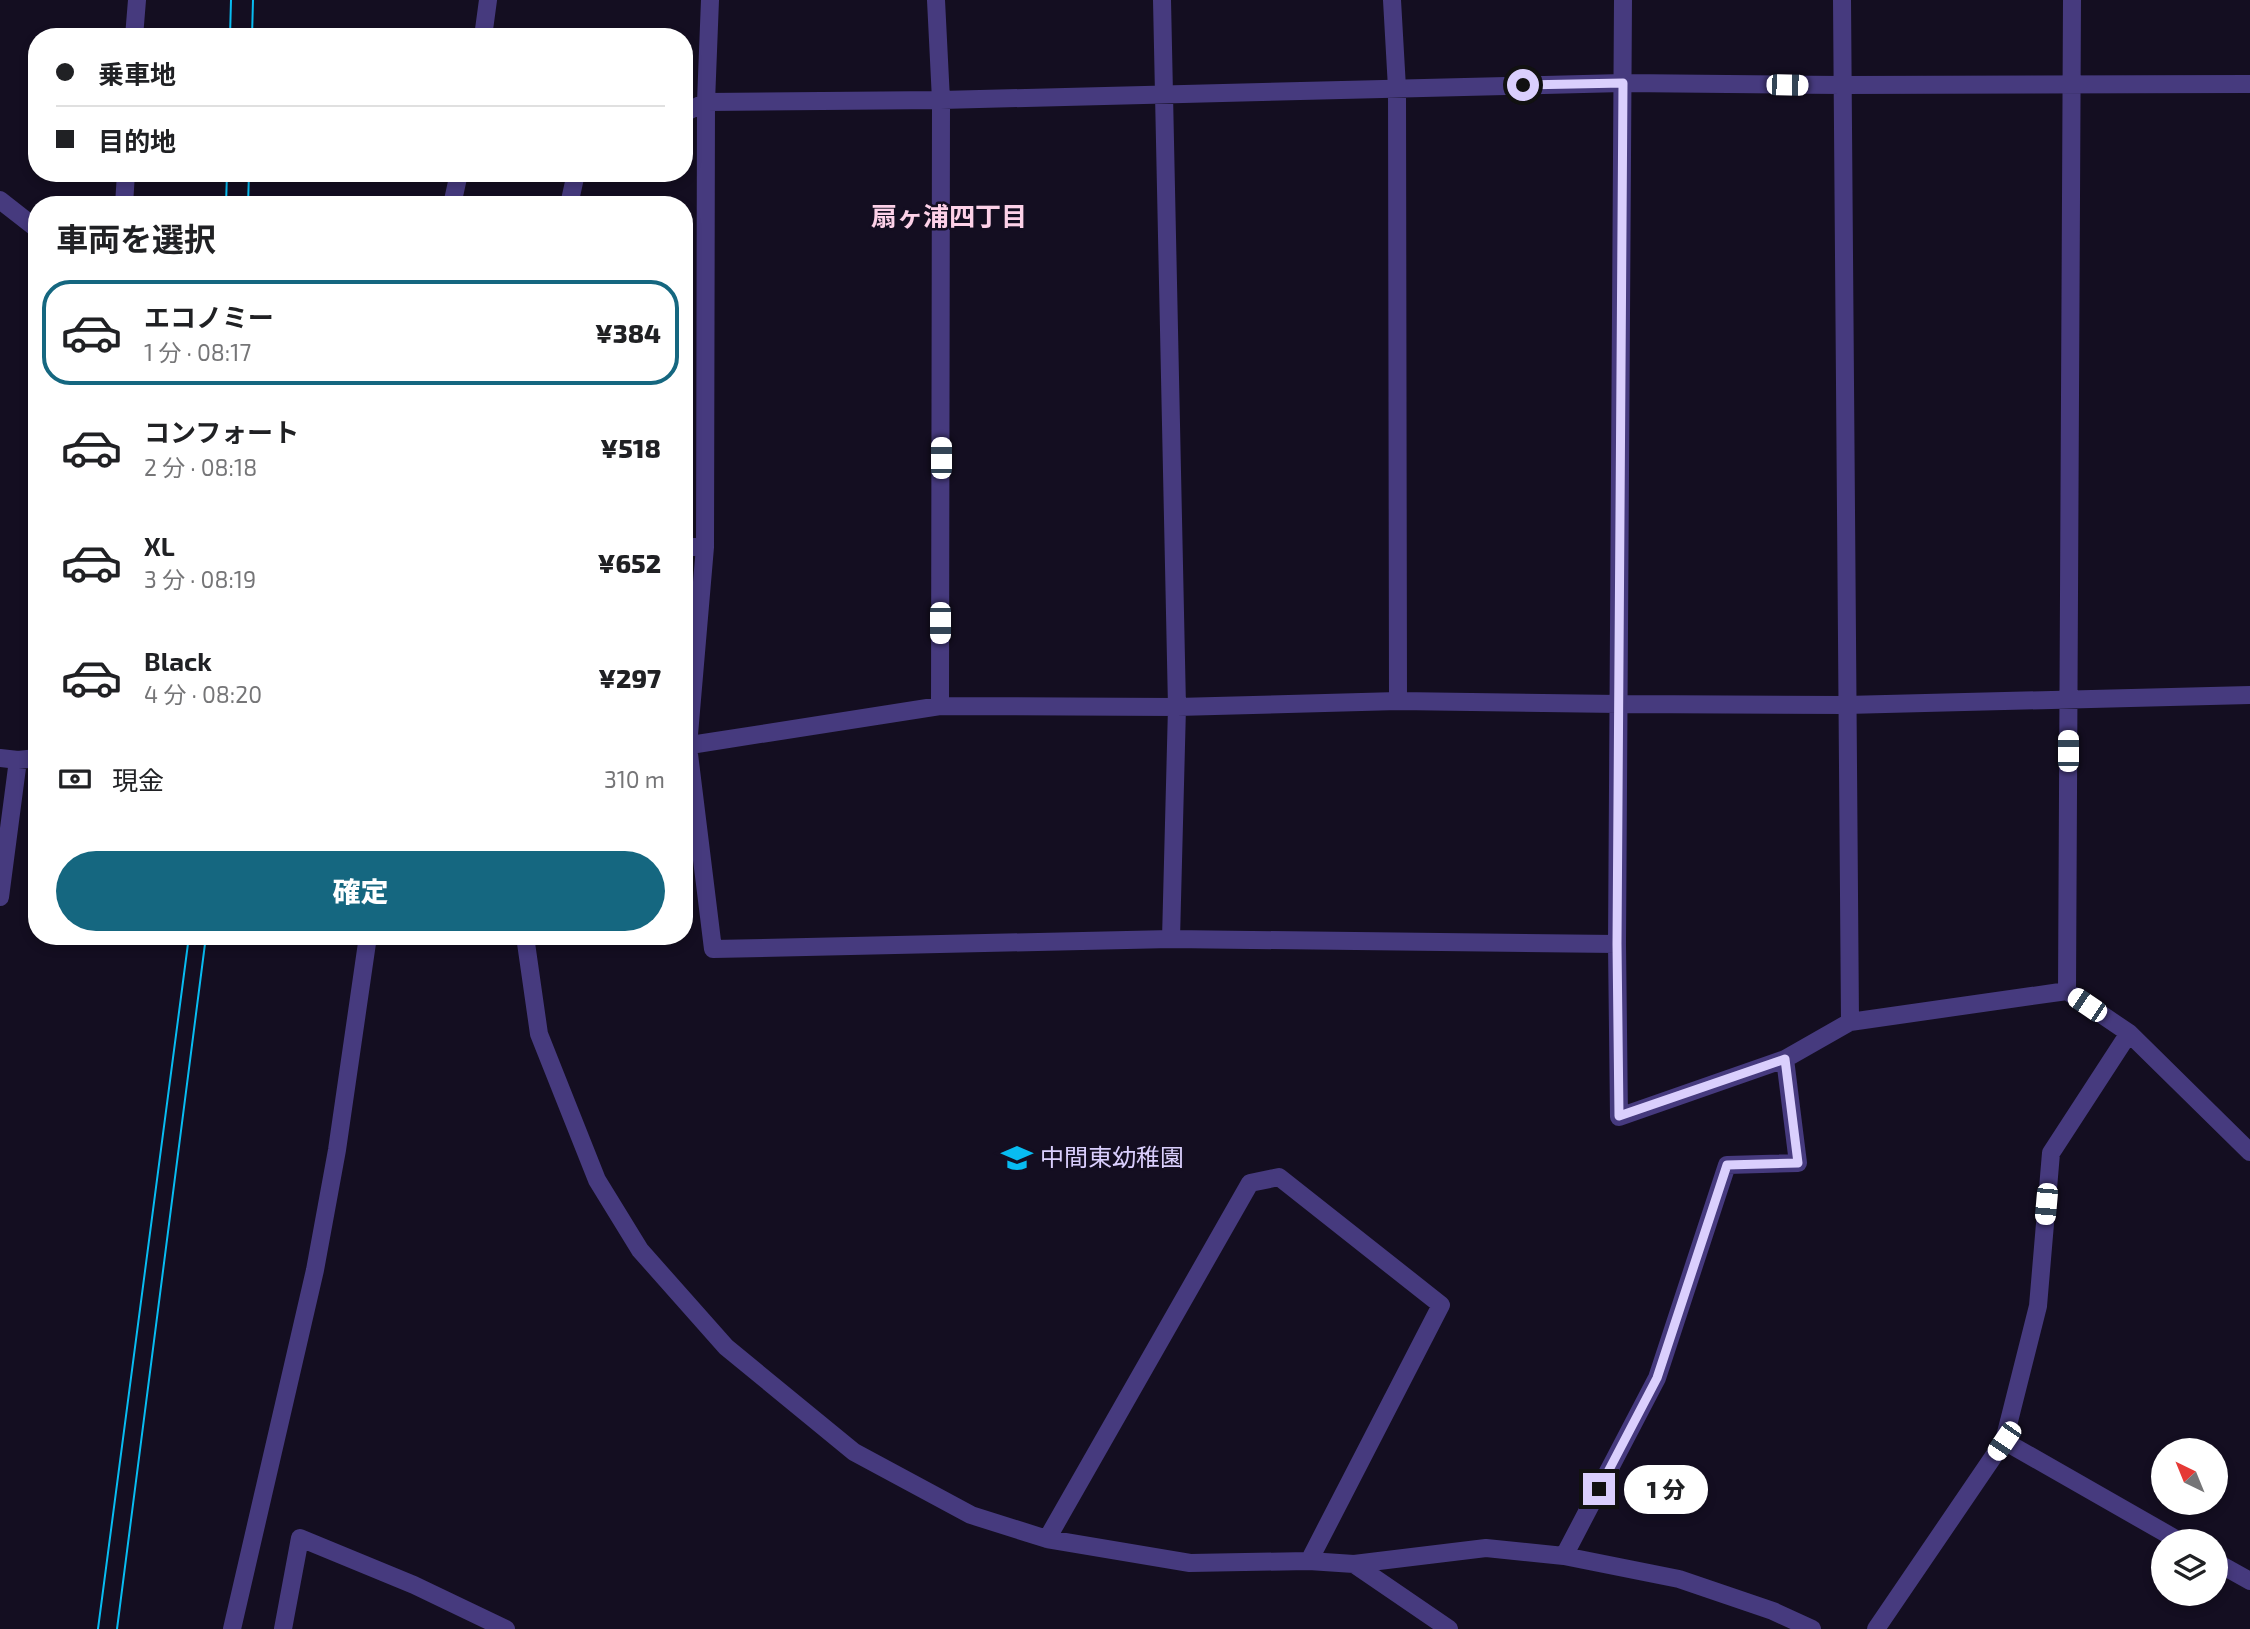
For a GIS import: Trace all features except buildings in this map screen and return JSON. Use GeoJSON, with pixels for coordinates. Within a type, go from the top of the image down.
{"type":"FeatureCollection","features":[{"type":"Feature","properties":{"kind":"street"},"geometry":{"type":"LineString","coordinates":[[135,28],[137,0]]}},
{"type":"Feature","properties":{"kind":"street"},"geometry":{"type":"LineString","coordinates":[[484,28],[488,0]]}},
{"type":"Feature","properties":{"kind":"street"},"geometry":{"type":"LineString","coordinates":[[693,673],[705,547],[706,102],[710,0]]}},
{"type":"Feature","properties":{"kind":"street"},"geometry":{"type":"LineString","coordinates":[[936,0],[941,100],[940,706]]}},
{"type":"Feature","properties":{"kind":"street"},"geometry":{"type":"LineString","coordinates":[[1162,0],[1177,707],[1171,939]]}},
{"type":"Feature","properties":{"kind":"street"},"geometry":{"type":"LineString","coordinates":[[1392,0],[1397,88],[1398,701]]}},
{"type":"Feature","properties":{"kind":"street"},"geometry":{"type":"LineString","coordinates":[[1623,0],[1617,944],[1619,1116],[1785,1059],[1850,1022],[2067,991],[2129,1033],[2250,1152]]}},
{"type":"Feature","properties":{"kind":"street"},"geometry":{"type":"LineString","coordinates":[[1842,0],[1850,1022]]}},
{"type":"Feature","properties":{"kind":"street"},"geometry":{"type":"LineString","coordinates":[[2067,991],[2072,0]]}},
{"type":"Feature","properties":{"kind":"street"},"geometry":{"type":"LineString","coordinates":[[693,108],[706,102],[941,100],[1623,83],[1842,86],[2250,84]]}},
{"type":"Feature","properties":{"kind":"street"},"geometry":{"type":"LineString","coordinates":[[0,200],[28,222]]}},
{"type":"Feature","properties":{"kind":"street"},"geometry":{"type":"LineString","coordinates":[[693,547],[705,547]]}},
{"type":"Feature","properties":{"kind":"street"},"geometry":{"type":"LineString","coordinates":[[693,745],[940,706],[1177,707],[1398,701],[1846,705],[2250,695]]}},
{"type":"Feature","properties":{"kind":"street"},"geometry":{"type":"LineString","coordinates":[[0,897],[9,759],[28,758]]}},
{"type":"Feature","properties":{"kind":"street"},"geometry":{"type":"LineString","coordinates":[[693,799],[713,949],[1171,939],[1617,944]]}},
{"type":"Feature","properties":{"kind":"street"},"geometry":{"type":"LineString","coordinates":[[232,1629],[315,1270],[341,1124],[367,945]]}},
{"type":"Feature","properties":{"kind":"street"},"geometry":{"type":"LineString","coordinates":[[526,945],[539,1034],[597,1180],[640,1250],[726,1347],[854,1452],[971,1516],[1047,1539],[1190,1563],[1309,1561],[1354,1564],[1486,1548],[1564,1556],[1679,1579],[1773,1611],[1812,1629]]}},
{"type":"Feature","properties":{"kind":"street"},"geometry":{"type":"LineString","coordinates":[[1876,1629],[2004,1441],[2038,1306],[2051,1153],[2129,1033]]}},
{"type":"Feature","properties":{"kind":"street"},"geometry":{"type":"LineString","coordinates":[[1564,1556],[1657,1378],[1727,1165],[1798,1163],[1785,1059]]}},
{"type":"Feature","properties":{"kind":"street"},"geometry":{"type":"LineString","coordinates":[[1047,1539],[1250,1183],[1279,1177],[1441,1305],[1309,1561]]}},
{"type":"Feature","properties":{"kind":"street"},"geometry":{"type":"LineString","coordinates":[[2004,1441],[2158,1529]]}},
{"type":"Feature","properties":{"kind":"street"},"geometry":{"type":"LineString","coordinates":[[283,1629],[300,1538],[414,1585],[506,1629]]}},
{"type":"Feature","properties":{"kind":"street"},"geometry":{"type":"LineString","coordinates":[[1354,1564],[1449,1629]]}},
{"type":"Feature","properties":{"kind":"street"},"geometry":{"type":"LineString","coordinates":[[2228,1569],[2250,1581]]}},
{"type":"Feature","properties":{"kind":"tram line"},"geometry":{"type":"LineString","coordinates":[[230,28],[231,0]]}},
{"type":"Feature","properties":{"kind":"tram line"},"geometry":{"type":"LineString","coordinates":[[252,28],[253,0]]}},
{"type":"Feature","properties":{"kind":"tram line"},"geometry":{"type":"LineString","coordinates":[[226,196],[227,182]]}},
{"type":"Feature","properties":{"kind":"tram line"},"geometry":{"type":"LineString","coordinates":[[248,196],[249,182]]}},
{"type":"Feature","properties":{"kind":"tram line"},"geometry":{"type":"LineString","coordinates":[[98,1629],[188,945]]}},
{"type":"Feature","properties":{"kind":"tram line"},"geometry":{"type":"LineString","coordinates":[[117,1629],[205,945]]}},
{"type":"Feature","properties":{"kind":"place","name":"中間東幼稚園"},"geometry":{"type":"Point","coordinates":[1017,1158]}},
{"type":"Feature","properties":{"kind":"district","name":"扇ヶ浦四丁目"},"geometry":{"type":"Point","coordinates":[949,217]}},
{"type":"Feature","properties":{"kind":"route"},"geometry":{"type":"LineString","coordinates":[[1523,85],[1623,83],[1617,944],[1619,1116],[1785,1059],[1798,1163],[1727,1165],[1657,1378],[1599,1489]]}}]}
